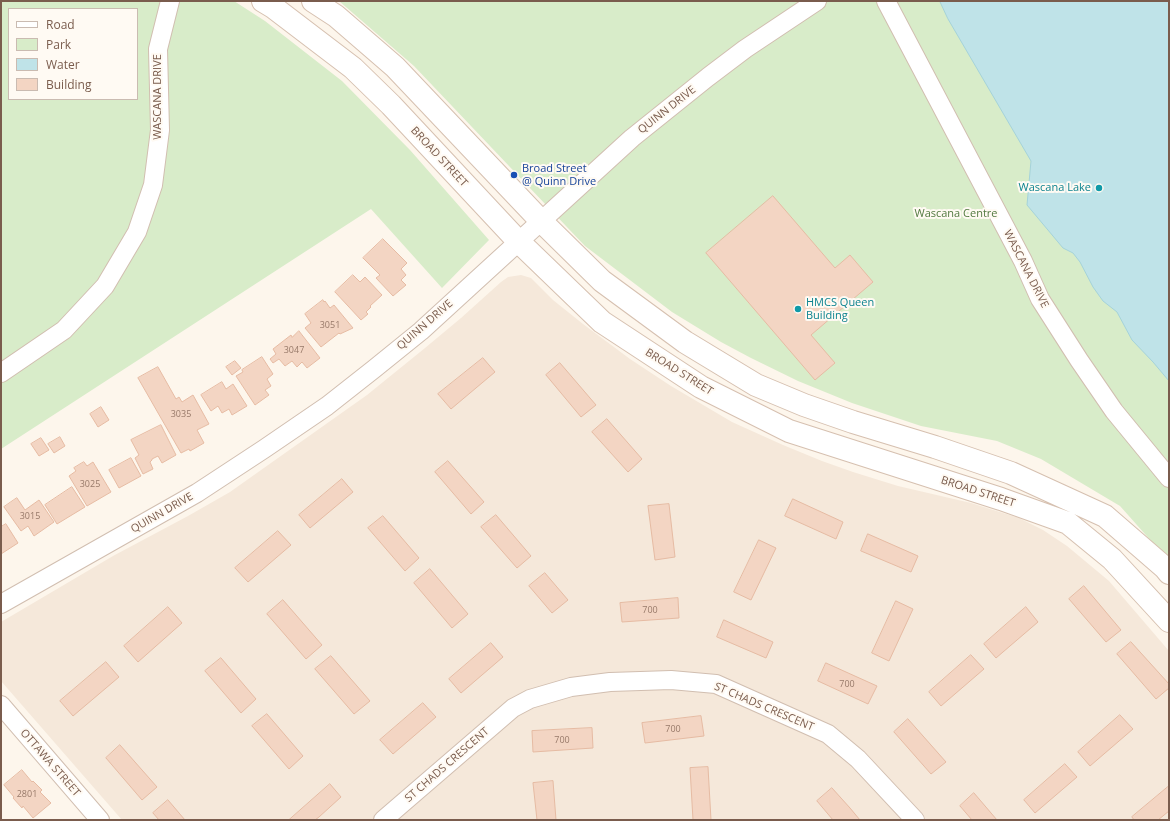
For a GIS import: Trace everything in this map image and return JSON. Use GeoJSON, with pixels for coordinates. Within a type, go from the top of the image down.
{"type":"FeatureCollection","features":[{"type":"Feature","properties":{"kind":"main road","name":"BROAD STREET"},"geometry":{"type":"LineString","coordinates":[[263,1],[353,68],[390,105],[518,241],[602,322],[701,387],[789,431],[1001,499],[1068,523],[1112,559],[1169,621]]}},
{"type":"Feature","properties":{"kind":"main road"},"geometry":{"type":"LineString","coordinates":[[313,1],[336,16],[396,67],[541,221],[602,281],[685,342],[756,385],[804,405],[1011,473],[1105,516],[1169,573]]}},
{"type":"Feature","properties":{"kind":"street","name":"WASCANA DRIVE"},"geometry":{"type":"LineString","coordinates":[[1,373],[64,330],[105,286],[137,232],[153,186],[160,130],[158,49],[170,1]]}},
{"type":"Feature","properties":{"kind":"street","name":"QUINN DRIVE"},"geometry":{"type":"LineString","coordinates":[[1,604],[196,494],[326,406],[374,369],[420,330],[638,133],[745,49],[817,1]]}},
{"type":"Feature","properties":{"kind":"street","name":"WASCANA DRIVE"},"geometry":{"type":"LineString","coordinates":[[886,1],[1023,261],[1040,299],[1114,411],[1169,478]]}},
{"type":"Feature","properties":{"kind":"street","name":"ST CHADS CRESCENT"},"geometry":{"type":"LineString","coordinates":[[383,820],[513,708],[530,699],[571,687],[610,682],[670,680],[716,684],[828,734],[858,759],[915,820]]}},
{"type":"Feature","properties":{"kind":"street","name":"OTTAWA STREET"},"geometry":{"type":"LineString","coordinates":[[1,705],[96,819]]}},
{"type":"Feature","properties":{"kind":"shaded area"},"geometry":{"type":"Polygon","coordinates":[[[521,275],[531,278],[553,300],[630,359],[671,386],[732,422],[783,445],[853,472],[898,486],[971,503],[1019,518],[1043,530],[1067,546],[1109,581],[1169,651],[1169,820],[122,820],[1,681],[1,622],[113,556],[230,492],[367,395],[461,318],[501,282],[508,277],[521,275]]]}},
{"type":"Feature","properties":{"kind":"green space"},"geometry":{"type":"Polygon","coordinates":[[[1,1],[234,1],[265,21],[342,81],[410,150],[489,240],[442,288],[371,209],[1,449],[1,1]]]}},
{"type":"Feature","properties":{"kind":"green space","name":"Wascana Centre"},"geometry":{"type":"Polygon","coordinates":[[[339,1],[1169,1],[1169,561],[1120,506],[1041,459],[997,441],[921,426],[852,403],[798,381],[751,358],[721,342],[672,312],[585,246],[414,66],[339,1]]]}},
{"type":"Feature","properties":{"kind":"water","name":"Wascana Lake"},"geometry":{"type":"Polygon","coordinates":[[[940,1],[1169,1],[1169,381],[1132,340],[1117,312],[1103,301],[1073,253],[1063,248],[1027,205],[1031,161],[948,19],[940,1]]]}},
{"type":"Feature","properties":{"kind":"building","name":"HMCS Queen Building"},"geometry":{"type":"Polygon","coordinates":[[[773,196],[835,268],[850,255],[873,282],[811,335],[835,363],[815,380],[706,253],[773,196]]]}},
{"type":"Feature","properties":{"kind":"building"},"geometry":{"type":"Polygon","coordinates":[[[383,239],[407,263],[401,269],[406,275],[401,280],[406,285],[393,296],[376,278],[380,275],[363,258],[383,239]]]}},
{"type":"Feature","properties":{"kind":"building"},"geometry":{"type":"Polygon","coordinates":[[[353,275],[360,282],[365,277],[382,295],[370,306],[371,307],[366,312],[368,314],[361,320],[335,292],[353,275]]]}},
{"type":"Feature","properties":{"kind":"building"},"geometry":{"type":"Polygon","coordinates":[[[323,300],[330,308],[334,305],[353,328],[340,334],[339,333],[321,347],[305,328],[311,323],[305,314],[323,300]]]}},
{"type":"Feature","properties":{"kind":"building"},"geometry":{"type":"Polygon","coordinates":[[[299,331],[320,358],[307,368],[302,362],[297,367],[292,361],[285,366],[279,359],[273,363],[270,359],[276,354],[273,349],[291,335],[292,337],[299,331]]]}},
{"type":"Feature","properties":{"kind":"building"},"geometry":{"type":"Polygon","coordinates":[[[262,357],[273,374],[267,379],[271,386],[265,390],[269,395],[255,405],[236,376],[243,372],[242,370],[262,357]]]}},
{"type":"Feature","properties":{"kind":"building"},"geometry":{"type":"Polygon","coordinates":[[[483,358],[495,372],[451,409],[438,394],[483,358]]]}},
{"type":"Feature","properties":{"kind":"building"},"geometry":{"type":"Polygon","coordinates":[[[235,361],[241,368],[232,375],[226,367],[235,361]]]}},
{"type":"Feature","properties":{"kind":"building"},"geometry":{"type":"Polygon","coordinates":[[[560,363],[596,405],[581,417],[546,375],[560,363]]]}},
{"type":"Feature","properties":{"kind":"building"},"geometry":{"type":"Polygon","coordinates":[[[158,367],[176,399],[179,397],[182,402],[193,395],[209,424],[197,430],[204,443],[190,451],[189,449],[181,453],[138,378],[158,367]]]}},
{"type":"Feature","properties":{"kind":"building"},"geometry":{"type":"Polygon","coordinates":[[[222,382],[226,389],[233,384],[247,406],[232,415],[229,409],[222,413],[218,406],[211,411],[201,395],[222,382]]]}},
{"type":"Feature","properties":{"kind":"building"},"geometry":{"type":"Polygon","coordinates":[[[101,407],[109,420],[98,427],[90,414],[101,407]]]}},
{"type":"Feature","properties":{"kind":"building"},"geometry":{"type":"Polygon","coordinates":[[[607,419],[642,459],[628,472],[592,432],[607,419]]]}},
{"type":"Feature","properties":{"kind":"building"},"geometry":{"type":"Polygon","coordinates":[[[161,425],[176,455],[162,463],[158,456],[152,459],[150,462],[153,469],[143,474],[135,458],[139,455],[131,440],[161,425]]]}},
{"type":"Feature","properties":{"kind":"building"},"geometry":{"type":"Polygon","coordinates":[[[60,437],[65,446],[54,453],[48,444],[60,437]]]}},
{"type":"Feature","properties":{"kind":"building"},"geometry":{"type":"Polygon","coordinates":[[[41,438],[49,450],[39,456],[31,444],[41,438]]]}},
{"type":"Feature","properties":{"kind":"building"},"geometry":{"type":"Polygon","coordinates":[[[131,458],[141,476],[119,488],[109,470],[131,458]]]}},
{"type":"Feature","properties":{"kind":"building"},"geometry":{"type":"Polygon","coordinates":[[[448,461],[484,502],[471,514],[435,472],[448,461]]]}},
{"type":"Feature","properties":{"kind":"building"},"geometry":{"type":"Polygon","coordinates":[[[84,462],[87,466],[93,462],[111,492],[87,506],[69,476],[76,471],[74,468],[84,462]]]}},
{"type":"Feature","properties":{"kind":"building"},"geometry":{"type":"Polygon","coordinates":[[[342,479],[353,492],[310,528],[299,515],[342,479]]]}},
{"type":"Feature","properties":{"kind":"building"},"geometry":{"type":"Polygon","coordinates":[[[72,487],[85,507],[57,524],[45,505],[72,487]]]}},
{"type":"Feature","properties":{"kind":"building"},"geometry":{"type":"Polygon","coordinates":[[[17,498],[25,510],[39,500],[54,522],[34,536],[28,526],[21,531],[4,507],[17,498]]]}},
{"type":"Feature","properties":{"kind":"building"},"geometry":{"type":"Polygon","coordinates":[[[793,499],[843,522],[836,539],[785,516],[793,499]]]}},
{"type":"Feature","properties":{"kind":"building"},"geometry":{"type":"Polygon","coordinates":[[[669,504],[675,557],[655,560],[648,506],[669,504]]]}},
{"type":"Feature","properties":{"kind":"building"},"geometry":{"type":"Polygon","coordinates":[[[496,515],[531,556],[517,568],[481,527],[496,515]]]}},
{"type":"Feature","properties":{"kind":"building"},"geometry":{"type":"Polygon","coordinates":[[[383,516],[419,558],[405,571],[368,528],[383,516]]]}},
{"type":"Feature","properties":{"kind":"building"},"geometry":{"type":"Polygon","coordinates":[[[6,524],[18,543],[1,554],[1,527],[6,524]]]}},
{"type":"Feature","properties":{"kind":"building"},"geometry":{"type":"Polygon","coordinates":[[[278,531],[291,545],[248,582],[235,568],[278,531]]]}},
{"type":"Feature","properties":{"kind":"building"},"geometry":{"type":"Polygon","coordinates":[[[868,534],[918,556],[911,572],[861,551],[868,534]]]}},
{"type":"Feature","properties":{"kind":"building"},"geometry":{"type":"Polygon","coordinates":[[[759,540],[776,548],[751,600],[734,592],[759,540]]]}},
{"type":"Feature","properties":{"kind":"building"},"geometry":{"type":"Polygon","coordinates":[[[430,569],[468,614],[452,628],[414,583],[430,569]]]}},
{"type":"Feature","properties":{"kind":"building"},"geometry":{"type":"Polygon","coordinates":[[[545,573],[568,600],[552,613],[529,586],[545,573]]]}},
{"type":"Feature","properties":{"kind":"building"},"geometry":{"type":"Polygon","coordinates":[[[1084,586],[1121,630],[1106,642],[1069,599],[1084,586]]]}},
{"type":"Feature","properties":{"kind":"building"},"geometry":{"type":"Polygon","coordinates":[[[678,598],[679,618],[622,622],[620,603],[678,598]]]}},
{"type":"Feature","properties":{"kind":"building"},"geometry":{"type":"Polygon","coordinates":[[[283,600],[322,645],[306,659],[267,614],[283,600]]]}},
{"type":"Feature","properties":{"kind":"building"},"geometry":{"type":"Polygon","coordinates":[[[896,601],[913,609],[889,661],[872,653],[896,601]]]}},
{"type":"Feature","properties":{"kind":"building"},"geometry":{"type":"Polygon","coordinates":[[[168,607],[182,623],[138,662],[124,646],[168,607]]]}},
{"type":"Feature","properties":{"kind":"building"},"geometry":{"type":"Polygon","coordinates":[[[1026,607],[1038,622],[996,658],[984,644],[1026,607]]]}},
{"type":"Feature","properties":{"kind":"building"},"geometry":{"type":"Polygon","coordinates":[[[724,620],[773,642],[766,658],[717,637],[724,620]]]}},
{"type":"Feature","properties":{"kind":"building"},"geometry":{"type":"Polygon","coordinates":[[[1131,642],[1169,684],[1169,688],[1156,699],[1117,654],[1131,642]]]}},
{"type":"Feature","properties":{"kind":"building"},"geometry":{"type":"Polygon","coordinates":[[[491,643],[503,657],[461,693],[449,679],[491,643]]]}},
{"type":"Feature","properties":{"kind":"building"},"geometry":{"type":"Polygon","coordinates":[[[971,655],[984,669],[941,706],[929,692],[971,655]]]}},
{"type":"Feature","properties":{"kind":"building"},"geometry":{"type":"Polygon","coordinates":[[[331,656],[370,701],[354,714],[315,669],[331,656]]]}},
{"type":"Feature","properties":{"kind":"building"},"geometry":{"type":"Polygon","coordinates":[[[221,658],[256,699],[241,713],[205,671],[221,658]]]}},
{"type":"Feature","properties":{"kind":"building"},"geometry":{"type":"Polygon","coordinates":[[[106,662],[119,677],[73,716],[60,701],[106,662]]]}},
{"type":"Feature","properties":{"kind":"building"},"geometry":{"type":"Polygon","coordinates":[[[826,663],[877,686],[868,704],[818,681],[826,663]]]}},
{"type":"Feature","properties":{"kind":"building"},"geometry":{"type":"Polygon","coordinates":[[[423,703],[436,717],[393,754],[380,740],[423,703]]]}},
{"type":"Feature","properties":{"kind":"building"},"geometry":{"type":"Polygon","coordinates":[[[267,714],[303,756],[289,769],[252,726],[267,714]]]}},
{"type":"Feature","properties":{"kind":"building"},"geometry":{"type":"Polygon","coordinates":[[[1120,715],[1133,729],[1090,766],[1078,752],[1120,715]]]}},
{"type":"Feature","properties":{"kind":"building"},"geometry":{"type":"Polygon","coordinates":[[[701,716],[704,736],[645,743],[642,723],[701,716]]]}},
{"type":"Feature","properties":{"kind":"building"},"geometry":{"type":"Polygon","coordinates":[[[908,719],[946,762],[931,774],[894,732],[908,719]]]}},
{"type":"Feature","properties":{"kind":"building"},"geometry":{"type":"Polygon","coordinates":[[[592,728],[593,748],[533,752],[532,731],[592,728]]]}},
{"type":"Feature","properties":{"kind":"building"},"geometry":{"type":"Polygon","coordinates":[[[120,745],[157,787],[142,800],[106,758],[120,745]]]}},
{"type":"Feature","properties":{"kind":"building"},"geometry":{"type":"Polygon","coordinates":[[[1065,764],[1077,777],[1035,813],[1024,800],[1065,764]]]}},
{"type":"Feature","properties":{"kind":"building"},"geometry":{"type":"Polygon","coordinates":[[[708,767],[711,820],[693,820],[690,768],[708,767]]]}},
{"type":"Feature","properties":{"kind":"building"},"geometry":{"type":"Polygon","coordinates":[[[22,770],[32,782],[33,781],[42,790],[40,792],[51,803],[33,818],[23,806],[22,808],[13,798],[14,797],[4,785],[22,770]]]}},
{"type":"Feature","properties":{"kind":"building"},"geometry":{"type":"Polygon","coordinates":[[[553,781],[556,820],[537,820],[533,783],[553,781]]]}},
{"type":"Feature","properties":{"kind":"building"},"geometry":{"type":"Polygon","coordinates":[[[330,784],[341,797],[319,817],[315,820],[289,820],[330,784]]]}},
{"type":"Feature","properties":{"kind":"building"},"geometry":{"type":"Polygon","coordinates":[[[1169,786],[1169,811],[1158,820],[1134,820],[1132,817],[1169,786]]]}},
{"type":"Feature","properties":{"kind":"building"},"geometry":{"type":"Polygon","coordinates":[[[832,788],[860,820],[833,820],[817,801],[832,788]]]}},
{"type":"Feature","properties":{"kind":"building"},"geometry":{"type":"Polygon","coordinates":[[[974,793],[997,820],[972,820],[960,806],[974,793]]]}},
{"type":"Feature","properties":{"kind":"building"},"geometry":{"type":"Polygon","coordinates":[[[168,800],[185,820],[159,820],[153,813],[168,800]]]}},
{"type":"Feature","properties":{"kind":"place","name":"Broad Street @ Quinn Drive"},"geometry":{"type":"Point","coordinates":[514,175]}},
{"type":"Feature","properties":{"kind":"place","name":"Wascana Lake"},"geometry":{"type":"Point","coordinates":[1099,188]}},
{"type":"Feature","properties":{"kind":"place","name":"HMCS Queen Building"},"geometry":{"type":"Point","coordinates":[798,309]}}]}
